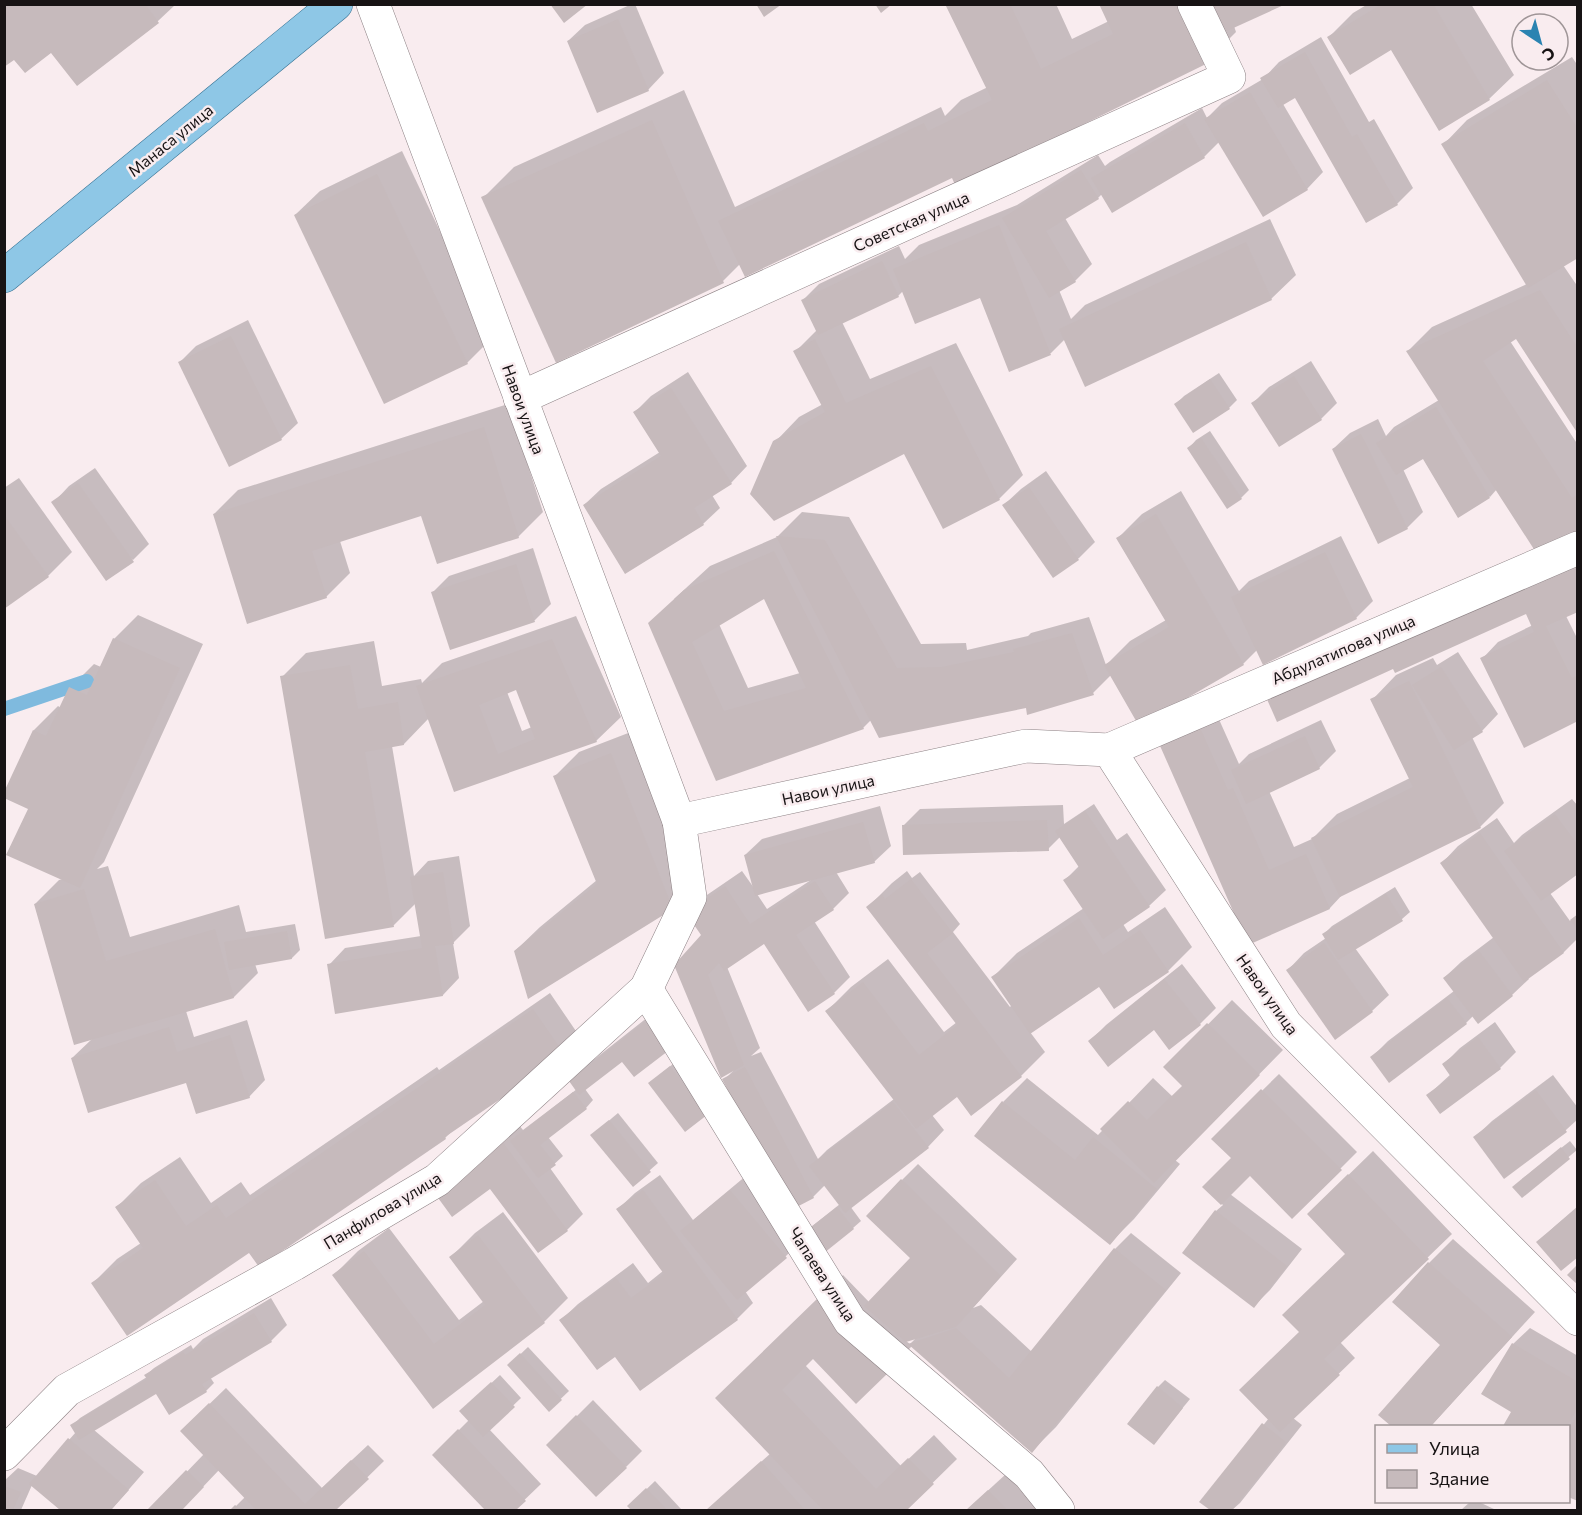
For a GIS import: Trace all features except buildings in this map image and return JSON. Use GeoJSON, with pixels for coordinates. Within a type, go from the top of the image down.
{"type":"FeatureCollection","features":[{"type":"Feature","properties":{"kind":"main road","name":"Манаса улица"},"geometry":{"type":"LineString","coordinates":[[4,276],[336,4]]}},
{"type":"Feature","properties":{"kind":"street","name":"Навои улица"},"geometry":{"type":"LineString","coordinates":[[373,4],[678,822],[1026,746],[1109,750],[1286,1025],[1578,1318]]}},
{"type":"Feature","properties":{"kind":"street","name":"Советская улица"},"geometry":{"type":"LineString","coordinates":[[520,398],[1228,78],[1194,4]]}},
{"type":"Feature","properties":{"kind":"street","name":"Абдулатипова улица"},"geometry":{"type":"LineString","coordinates":[[1109,750],[1578,548]]}},
{"type":"Feature","properties":{"kind":"street","name":"Панфилова улица"},"geometry":{"type":"LineString","coordinates":[[4,1454],[68,1390],[283,1270],[437,1180],[646,989],[690,897],[678,822]]}},
{"type":"Feature","properties":{"kind":"street","name":"Чапаева улица"},"geometry":{"type":"LineString","coordinates":[[646,989],[850,1321],[1029,1474],[1058,1510]]}},
{"type":"Feature","properties":{"kind":"waterway"},"geometry":{"type":"LineString","coordinates":[[4,709],[87,681]]}}]}
